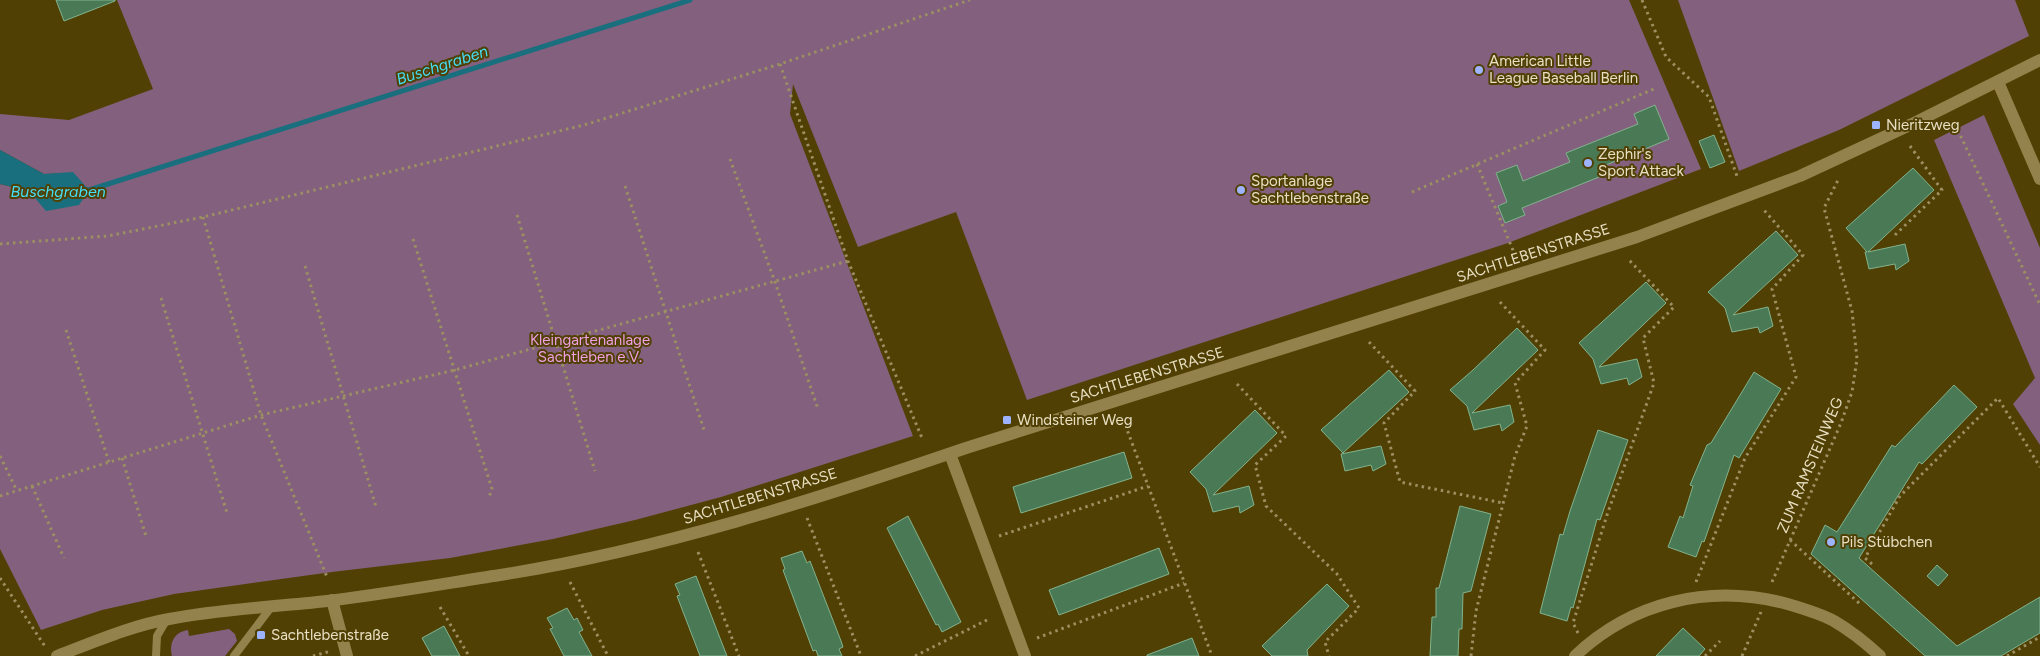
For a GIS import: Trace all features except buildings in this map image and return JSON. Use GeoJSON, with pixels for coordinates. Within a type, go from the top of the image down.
{"type":"FeatureCollection","features":[{"type":"Feature","properties":{"kind":"street","name":"SACHTLEBENSTRASSE"},"geometry":{"type":"LineString","coordinates":[[52,652],[167,619],[273,605],[332,600],[500,575],[592,559],[646,547],[877,478],[1637,237],[1800,176],[1904,128],[2040,60]]}},
{"type":"Feature","properties":{"kind":"street"},"geometry":{"type":"LineString","coordinates":[[1998,82],[2040,179]]}},
{"type":"Feature","properties":{"kind":"street"},"geometry":{"type":"LineString","coordinates":[[950,454],[1025,656]]}},
{"type":"Feature","properties":{"kind":"street"},"geometry":{"type":"LineString","coordinates":[[1574,656],[1606,630],[1643,611],[1689,598],[1731,595],[1766,599],[1821,615],[1843,627],[1880,656]]}},
{"type":"Feature","properties":{"kind":"street"},"geometry":{"type":"LineString","coordinates":[[332,600],[345,652]]}},
{"type":"Feature","properties":{"kind":"lane"},"geometry":{"type":"LineString","coordinates":[[234,656],[254,627],[273,605]]}},
{"type":"Feature","properties":{"kind":"lane"},"geometry":{"type":"LineString","coordinates":[[156,656],[157,636],[167,619]]}},
{"type":"Feature","properties":{"kind":"path"},"geometry":{"type":"LineString","coordinates":[[0,244],[108,236],[203,217],[584,124],[780,64],[970,0]]}},
{"type":"Feature","properties":{"kind":"path"},"geometry":{"type":"LineString","coordinates":[[1642,0],[1666,57],[1709,97],[1738,179]]}},
{"type":"Feature","properties":{"kind":"path"},"geometry":{"type":"LineString","coordinates":[[780,64],[848,261],[922,438]]}},
{"type":"Feature","properties":{"kind":"path"},"geometry":{"type":"LineString","coordinates":[[1412,192],[1656,88]]}},
{"type":"Feature","properties":{"kind":"path"},"geometry":{"type":"LineString","coordinates":[[1956,124],[2040,305]]}},
{"type":"Feature","properties":{"kind":"path"},"geometry":{"type":"LineString","coordinates":[[1895,235],[1942,190],[1910,146]]}},
{"type":"Feature","properties":{"kind":"path"},"geometry":{"type":"LineString","coordinates":[[730,158],[818,409]]}},
{"type":"Feature","properties":{"kind":"path"},"geometry":{"type":"LineString","coordinates":[[1477,164],[1515,255]]}},
{"type":"Feature","properties":{"kind":"path","name":"ZUM RAMSTEINWEG"},"geometry":{"type":"LineString","coordinates":[[1772,582],[1841,423],[1852,392],[1857,359],[1852,310],[1824,208],[1838,180]]}},
{"type":"Feature","properties":{"kind":"path"},"geometry":{"type":"LineString","coordinates":[[624,186],[705,433]]}},
{"type":"Feature","properties":{"kind":"path"},"geometry":{"type":"LineString","coordinates":[[1696,582],[1745,458],[1796,377],[1772,289],[1803,255],[1764,210]]}},
{"type":"Feature","properties":{"kind":"path"},"geometry":{"type":"LineString","coordinates":[[517,215],[595,471]]}},
{"type":"Feature","properties":{"kind":"path"},"geometry":{"type":"LineString","coordinates":[[203,217],[261,415],[327,577]]}},
{"type":"Feature","properties":{"kind":"path"},"geometry":{"type":"LineString","coordinates":[[413,239],[492,489],[489,497]]}},
{"type":"Feature","properties":{"kind":"path"},"geometry":{"type":"LineString","coordinates":[[1578,633],[1573,623],[1607,515],[1654,383],[1643,338],[1674,307],[1629,260]]}},
{"type":"Feature","properties":{"kind":"path"},"geometry":{"type":"LineString","coordinates":[[0,496],[261,415],[455,370],[848,261]]}},
{"type":"Feature","properties":{"kind":"path"},"geometry":{"type":"LineString","coordinates":[[305,266],[376,507]]}},
{"type":"Feature","properties":{"kind":"path"},"geometry":{"type":"LineString","coordinates":[[161,298],[227,513]]}},
{"type":"Feature","properties":{"kind":"path"},"geometry":{"type":"LineString","coordinates":[[1471,656],[1476,611],[1502,503],[1527,426],[1515,383],[1545,350],[1499,300]]}},
{"type":"Feature","properties":{"kind":"path"},"geometry":{"type":"LineString","coordinates":[[66,330],[109,462]]}},
{"type":"Feature","properties":{"kind":"path"},"geometry":{"type":"LineString","coordinates":[[1369,342],[1415,391],[1384,423],[1400,482],[1502,503]]}},
{"type":"Feature","properties":{"kind":"path"},"geometry":{"type":"LineString","coordinates":[[1237,384],[1286,436],[1255,465],[1266,506],[1337,574],[1359,608],[1325,642],[1329,656]]}},
{"type":"Feature","properties":{"kind":"path"},"geometry":{"type":"LineString","coordinates":[[1872,564],[1865,558],[1900,496],[1998,398],[2040,467]]}},
{"type":"Feature","properties":{"kind":"path"},"geometry":{"type":"LineString","coordinates":[[1123,419],[1212,656]]}},
{"type":"Feature","properties":{"kind":"path"},"geometry":{"type":"LineString","coordinates":[[0,456],[17,491]]}},
{"type":"Feature","properties":{"kind":"path"},"geometry":{"type":"LineString","coordinates":[[122,458],[146,536]]}},
{"type":"Feature","properties":{"kind":"path"},"geometry":{"type":"LineString","coordinates":[[32,486],[64,558]]}},
{"type":"Feature","properties":{"kind":"path"},"geometry":{"type":"LineString","coordinates":[[998,536],[1148,486]]}},
{"type":"Feature","properties":{"kind":"path"},"geometry":{"type":"LineString","coordinates":[[807,518],[861,656]]}},
{"type":"Feature","properties":{"kind":"path"},"geometry":{"type":"LineString","coordinates":[[1790,540],[1860,604]]}},
{"type":"Feature","properties":{"kind":"path"},"geometry":{"type":"LineString","coordinates":[[698,552],[739,656]]}},
{"type":"Feature","properties":{"kind":"path"},"geometry":{"type":"LineString","coordinates":[[0,578],[52,652]]}},
{"type":"Feature","properties":{"kind":"path"},"geometry":{"type":"LineString","coordinates":[[570,582],[608,656]]}},
{"type":"Feature","properties":{"kind":"path"},"geometry":{"type":"LineString","coordinates":[[1037,638],[1184,583]]}},
{"type":"Feature","properties":{"kind":"path"},"geometry":{"type":"LineString","coordinates":[[440,607],[469,656]]}},
{"type":"Feature","properties":{"kind":"path"},"geometry":{"type":"LineString","coordinates":[[1742,656],[1762,612]]}},
{"type":"Feature","properties":{"kind":"path"},"geometry":{"type":"LineString","coordinates":[[915,656],[987,620]]}},
{"type":"Feature","properties":{"kind":"path"},"geometry":{"type":"LineString","coordinates":[[2007,656],[2040,637]]}},
{"type":"Feature","properties":{"kind":"path"},"geometry":{"type":"LineString","coordinates":[[1705,656],[1720,641]]}},
{"type":"Feature","properties":{"kind":"path"},"geometry":{"type":"LineString","coordinates":[[313,656],[345,652]]}},
{"type":"Feature","properties":{"kind":"green space","name":"Kleingartenanlage Sachtleben e.V."},"geometry":{"type":"Polygon","coordinates":[[[117,0],[1629,0],[1701,169],[1508,243],[1027,400],[956,212],[858,247],[793,84],[790,114],[913,436],[721,497],[553,539],[450,558],[174,594],[102,610],[41,630],[0,549],[0,184],[29,191],[73,173],[44,174],[0,150],[0,114],[69,120],[153,89],[117,0]]]}},
{"type":"Feature","properties":{"kind":"green space"},"geometry":{"type":"Polygon","coordinates":[[[1678,0],[2015,0],[2029,36],[1839,130],[1739,171],[1678,0]]]}},
{"type":"Feature","properties":{"kind":"green space"},"geometry":{"type":"Polygon","coordinates":[[[1984,115],[2040,248],[2040,445],[2013,404],[2035,378],[1934,140],[1984,115]]]}},
{"type":"Feature","properties":{"kind":"green space"},"geometry":{"type":"Polygon","coordinates":[[[229,629],[235,634],[237,641],[225,656],[172,656],[172,643],[176,636],[183,631],[188,630],[189,636],[229,629]]]}},
{"type":"Feature","properties":{"kind":"water","name":"Buschgraben"},"geometry":{"type":"Polygon","coordinates":[[[0,150],[44,174],[73,172],[89,190],[79,205],[46,211],[29,191],[0,184],[0,150]]]}},
{"type":"Feature","properties":{"kind":"waterway","name":"Buschgraben"},"geometry":{"type":"LineString","coordinates":[[82,189],[89,190],[690,0]]}},
{"type":"Feature","properties":{"kind":"place","name":"American Little League Baseball Berlin"},"geometry":{"type":"Point","coordinates":[1479,70]}},
{"type":"Feature","properties":{"kind":"place","name":"Nieritzweg"},"geometry":{"type":"Point","coordinates":[1876,125]}},
{"type":"Feature","properties":{"kind":"place","name":"Zephir's Sport Attack"},"geometry":{"type":"Point","coordinates":[1588,163]}},
{"type":"Feature","properties":{"kind":"place","name":"Sportanlage Sachtlebenstraße"},"geometry":{"type":"Point","coordinates":[1241,190]}},
{"type":"Feature","properties":{"kind":"place","name":"Windsteiner Weg"},"geometry":{"type":"Point","coordinates":[1007,420]}},
{"type":"Feature","properties":{"kind":"place","name":"Pils Stübchen"},"geometry":{"type":"Point","coordinates":[1831,542]}},
{"type":"Feature","properties":{"kind":"place","name":"Sachtlebenstraße"},"geometry":{"type":"Point","coordinates":[261,635]}}]}
